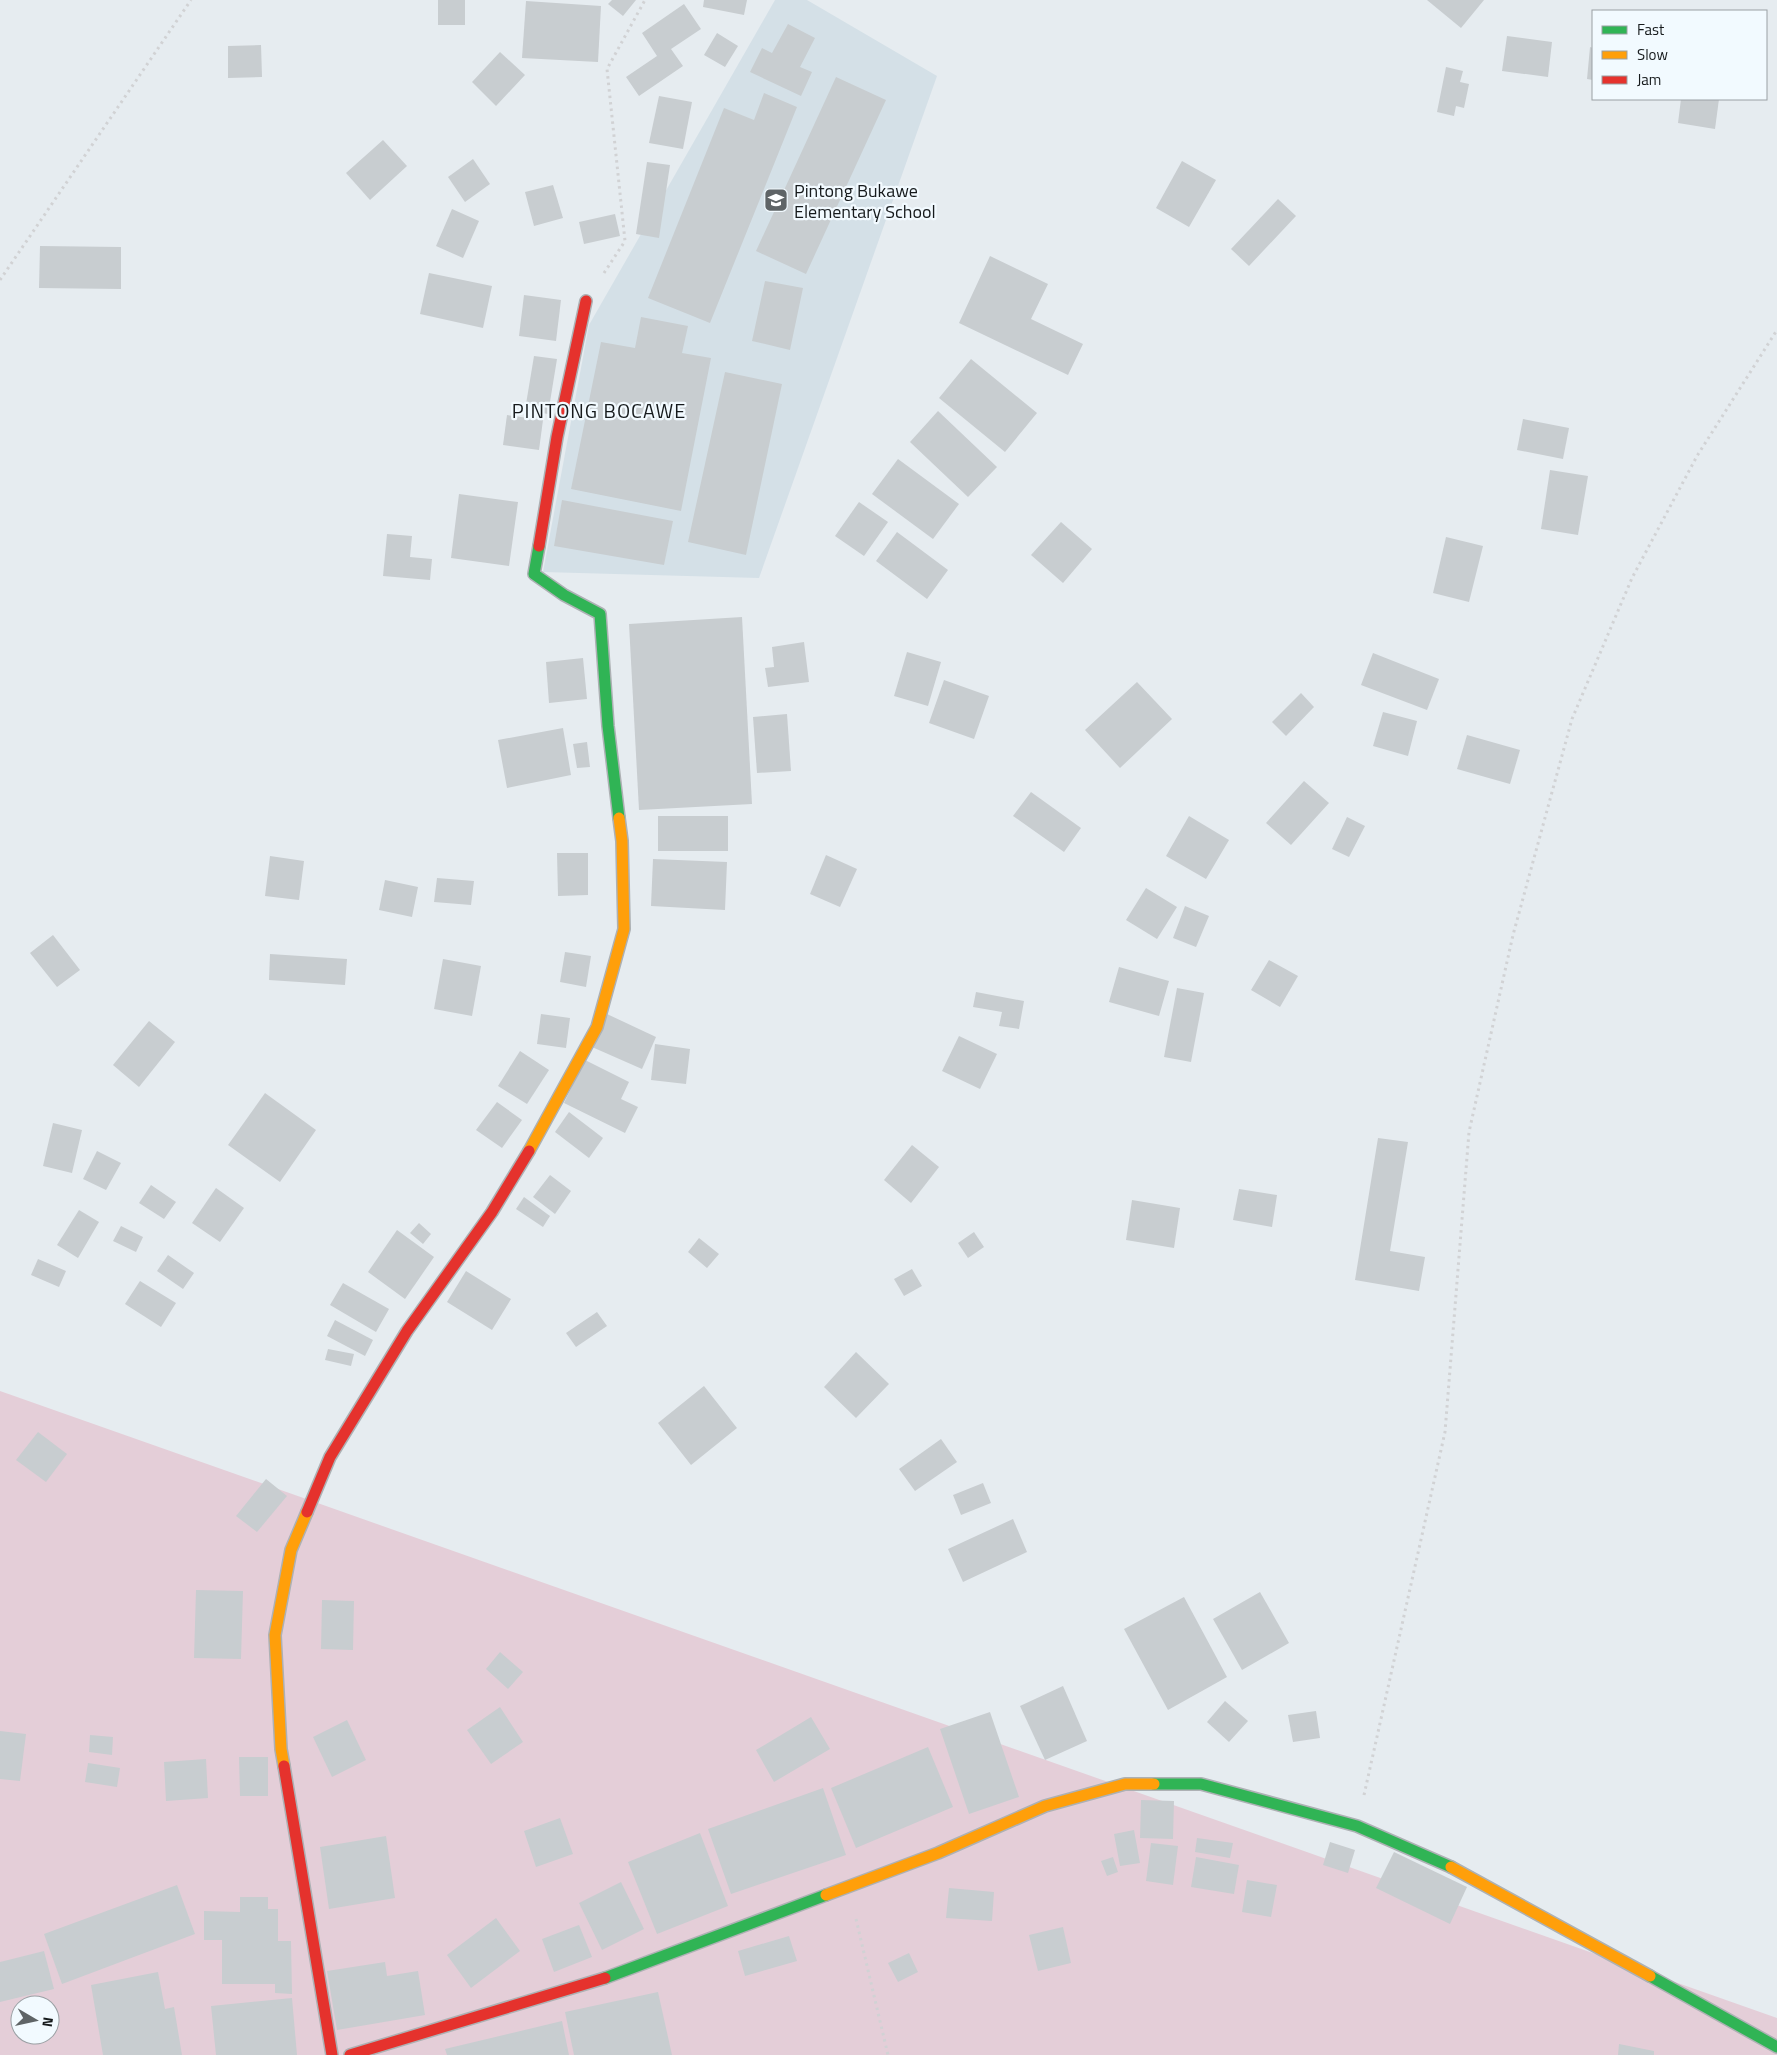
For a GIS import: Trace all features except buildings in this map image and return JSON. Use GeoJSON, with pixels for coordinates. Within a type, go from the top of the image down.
{"type":"FeatureCollection","features":[{"type":"Feature","properties":{"kind":"street"},"geometry":{"type":"LineString","coordinates":[[332,2055],[281,1749],[275,1635],[291,1550],[330,1457],[407,1331],[492,1212],[544,1126],[597,1027],[624,929],[622,842],[608,726],[600,614],[564,595],[534,574],[557,437],[586,301]]}},
{"type":"Feature","properties":{"kind":"street"},"geometry":{"type":"LineString","coordinates":[[350,2055],[605,1978],[938,1853],[1046,1806],[1125,1784],[1201,1784],[1357,1826],[1461,1872],[1777,2047]]}},
{"type":"Feature","properties":{"kind":"path"},"geometry":{"type":"LineString","coordinates":[[0,280],[190,0]]}},
{"type":"Feature","properties":{"kind":"path"},"geometry":{"type":"LineString","coordinates":[[586,301],[625,241],[608,69],[645,0]]}},
{"type":"Feature","properties":{"kind":"path"},"geometry":{"type":"LineString","coordinates":[[1357,1826],[1445,1432],[1469,1132],[1512,935],[1572,719],[1632,578],[1696,456],[1777,330]]}},
{"type":"Feature","properties":{"kind":"path"},"geometry":{"type":"LineString","coordinates":[[848,1886],[888,2055]]}},
{"type":"Feature","properties":{"kind":"shaded area","name":"Pintong Bukawe Elementary School"},"geometry":{"type":"Polygon","coordinates":[[[775,0],[807,0],[937,76],[759,578],[543,572],[589,325],[775,0]]]}},
{"type":"Feature","properties":{"kind":"shaded area"},"geometry":{"type":"Polygon","coordinates":[[[0,1391],[1777,2018],[1777,2055],[0,2055],[0,1391]]]}},
{"type":"Feature","properties":{"kind":"traffic: fast"},"geometry":{"type":"LineString","coordinates":[[539,546],[534,574],[564,595],[600,614],[608,726],[619,818]]}},
{"type":"Feature","properties":{"kind":"traffic: fast"},"geometry":{"type":"LineString","coordinates":[[1154,1784],[1201,1784],[1357,1826],[1451,1867]]}},
{"type":"Feature","properties":{"kind":"traffic: fast"},"geometry":{"type":"LineString","coordinates":[[605,1978],[826,1895]]}},
{"type":"Feature","properties":{"kind":"traffic: fast"},"geometry":{"type":"LineString","coordinates":[[1650,1976],[1777,2047]]}},
{"type":"Feature","properties":{"kind":"traffic: slow"},"geometry":{"type":"LineString","coordinates":[[529,1151],[597,1027],[624,929],[622,841],[619,818]]}},
{"type":"Feature","properties":{"kind":"traffic: slow"},"geometry":{"type":"LineString","coordinates":[[284,1766],[281,1749],[275,1635],[291,1550],[307,1512]]}},
{"type":"Feature","properties":{"kind":"traffic: slow"},"geometry":{"type":"LineString","coordinates":[[826,1895],[938,1853],[1045,1806],[1125,1784],[1154,1784]]}},
{"type":"Feature","properties":{"kind":"traffic: slow"},"geometry":{"type":"LineString","coordinates":[[1451,1867],[1650,1976]]}},
{"type":"Feature","properties":{"kind":"traffic: jam"},"geometry":{"type":"LineString","coordinates":[[539,546],[557,437],[586,301]]}},
{"type":"Feature","properties":{"kind":"traffic: jam"},"geometry":{"type":"LineString","coordinates":[[307,1512],[330,1457],[407,1331],[492,1212],[529,1151]]}},
{"type":"Feature","properties":{"kind":"traffic: jam"},"geometry":{"type":"LineString","coordinates":[[284,1766],[332,2055]]}},
{"type":"Feature","properties":{"kind":"traffic: jam"},"geometry":{"type":"LineString","coordinates":[[350,2055],[605,1978]]}},
{"type":"Feature","properties":{"kind":"place","name":"Pintong Bukawe Elementary School"},"geometry":{"type":"Point","coordinates":[776,200]}},
{"type":"Feature","properties":{"kind":"district","name":"PINTONG BOCAWE"},"geometry":{"type":"Point","coordinates":[599,410]}}]}
